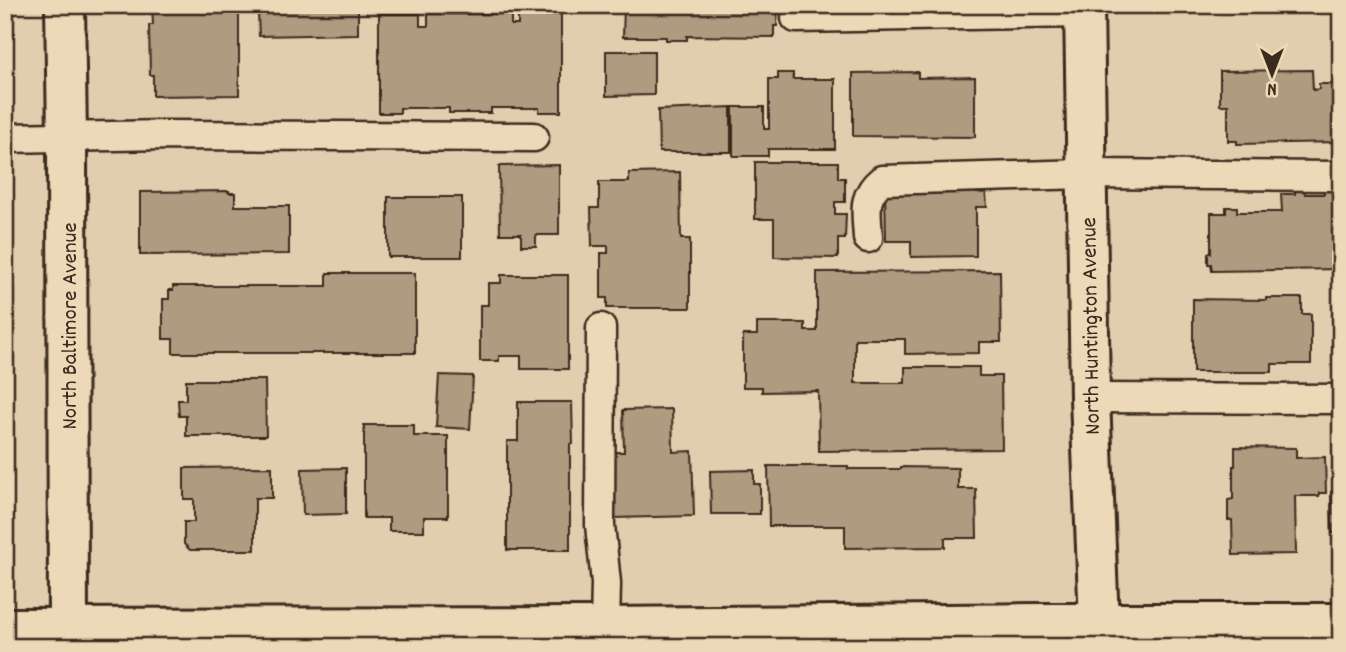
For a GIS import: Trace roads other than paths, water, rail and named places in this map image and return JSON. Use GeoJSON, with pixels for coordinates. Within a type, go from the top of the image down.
{"type":"FeatureCollection","features":[{"type":"Feature","properties":{"kind":"street","name":"North Baltimore Avenue"},"geometry":{"type":"LineString","coordinates":[[65,5],[68,637]]}},
{"type":"Feature","properties":{"kind":"street","name":"North Huntington Avenue"},"geometry":{"type":"LineString","coordinates":[[1084,9],[1090,398],[1099,635]]}},
{"type":"Feature","properties":{"kind":"street"},"geometry":{"type":"LineString","coordinates":[[5,628],[68,637],[563,637],[605,627],[1099,635],[1341,623]]}},
{"type":"Feature","properties":{"kind":"lane"},"geometry":{"type":"LineString","coordinates":[[796,18],[1084,9]]}},
{"type":"Feature","properties":{"kind":"lane"},"geometry":{"type":"LineString","coordinates":[[5,138],[193,135],[534,137]]}},
{"type":"Feature","properties":{"kind":"lane"},"geometry":{"type":"LineString","coordinates":[[868,238],[867,201],[872,189],[882,180],[1086,174],[1341,176]]}},
{"type":"Feature","properties":{"kind":"lane"},"geometry":{"type":"LineString","coordinates":[[601,327],[600,525],[606,583],[605,627]]}},
{"type":"Feature","properties":{"kind":"lane"},"geometry":{"type":"LineString","coordinates":[[1090,398],[1341,398]]}}]}
